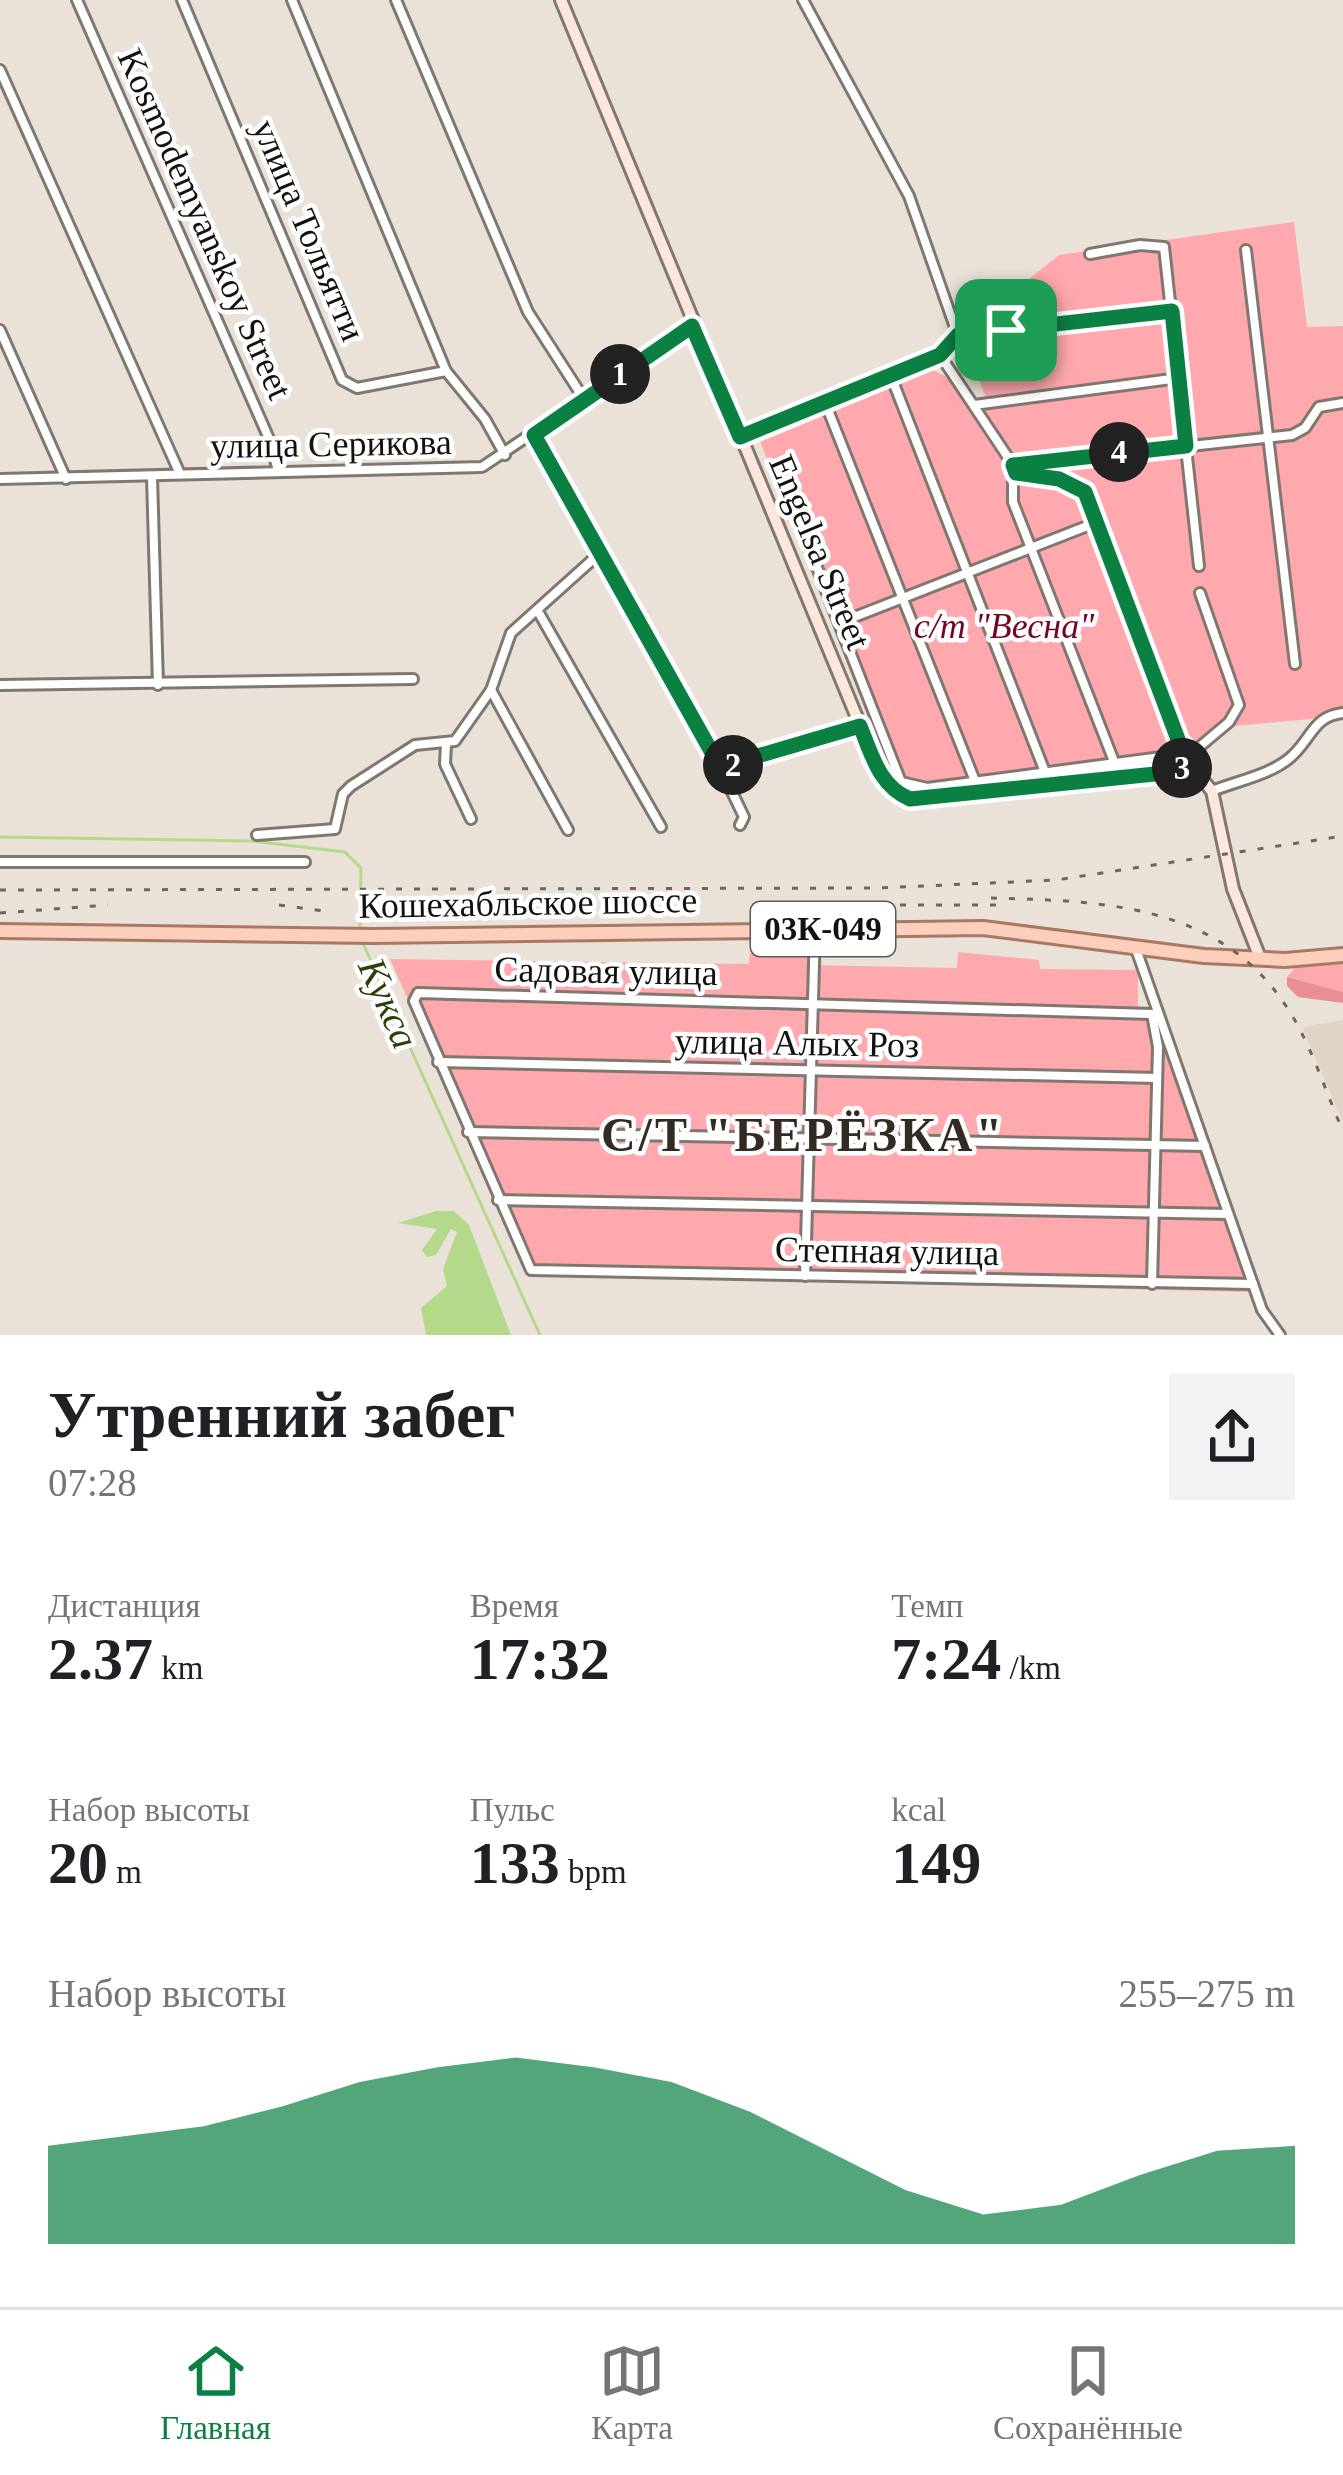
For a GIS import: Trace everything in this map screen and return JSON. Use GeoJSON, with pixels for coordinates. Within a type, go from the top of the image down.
{"type":"FeatureCollection","features":[{"type":"Feature","properties":{"kind":"main road","name":"Кошехабльское шоссе"},"geometry":{"type":"LineString","coordinates":[[0,931],[374,936],[983,928],[1260,958],[1343,955]]}},
{"type":"Feature","properties":{"kind":"street","name":"Kosmodemyanskoy Street"},"geometry":{"type":"LineString","coordinates":[[77,0],[270,441],[278,471]]}},
{"type":"Feature","properties":{"kind":"street","name":"улица Тольятти"},"geometry":{"type":"LineString","coordinates":[[182,0],[342,380],[357,388],[446,371]]}},
{"type":"Feature","properties":{"kind":"street"},"geometry":{"type":"LineString","coordinates":[[292,0],[446,371],[485,418],[505,455]]}},
{"type":"Feature","properties":{"kind":"street"},"geometry":{"type":"LineString","coordinates":[[396,0],[528,312],[584,399]]}},
{"type":"Feature","properties":{"kind":"street","name":"Engelsa Street"},"geometry":{"type":"LineString","coordinates":[[561,0],[860,726],[897,787]]}},
{"type":"Feature","properties":{"kind":"street"},"geometry":{"type":"LineString","coordinates":[[803,0],[909,196],[958,335]]}},
{"type":"Feature","properties":{"kind":"street"},"geometry":{"type":"LineString","coordinates":[[0,70],[180,475]]}},
{"type":"Feature","properties":{"kind":"street"},"geometry":{"type":"LineString","coordinates":[[1090,254],[1161,244],[1199,566]]}},
{"type":"Feature","properties":{"kind":"street"},"geometry":{"type":"LineString","coordinates":[[1246,250],[1295,664]]}},
{"type":"Feature","properties":{"kind":"street"},"geometry":{"type":"LineString","coordinates":[[740,437],[940,355],[958,335],[1172,311]]}},
{"type":"Feature","properties":{"kind":"street","name":"улица Серикова"},"geometry":{"type":"LineString","coordinates":[[0,479],[462,470],[505,455],[692,326]]}},
{"type":"Feature","properties":{"kind":"street"},"geometry":{"type":"LineString","coordinates":[[0,330],[66,478]]}},
{"type":"Feature","properties":{"kind":"street"},"geometry":{"type":"LineString","coordinates":[[940,355],[980,403],[1015,469],[1013,502],[1115,764]]}},
{"type":"Feature","properties":{"kind":"street"},"geometry":{"type":"LineString","coordinates":[[980,403],[1179,378]]}},
{"type":"Feature","properties":{"kind":"street"},"geometry":{"type":"LineString","coordinates":[[894,384],[1045,772]]}},
{"type":"Feature","properties":{"kind":"street"},"geometry":{"type":"LineString","coordinates":[[1015,469],[1028,463],[1300,432],[1319,407],[1343,404]]}},
{"type":"Feature","properties":{"kind":"street"},"geometry":{"type":"LineString","coordinates":[[828,410],[976,782]]}},
{"type":"Feature","properties":{"kind":"street"},"geometry":{"type":"LineString","coordinates":[[534,435],[720,767],[744,817],[740,825]]}},
{"type":"Feature","properties":{"kind":"street"},"geometry":{"type":"LineString","coordinates":[[1015,469],[1085,492],[1179,742],[1212,791],[1233,890],[1260,958]]}},
{"type":"Feature","properties":{"kind":"street"},"geometry":{"type":"LineString","coordinates":[[152,477],[158,685]]}},
{"type":"Feature","properties":{"kind":"street"},"geometry":{"type":"LineString","coordinates":[[782,478],[897,787],[926,800],[1194,770]]}},
{"type":"Feature","properties":{"kind":"street"},"geometry":{"type":"LineString","coordinates":[[839,623],[1095,524]]}},
{"type":"Feature","properties":{"kind":"street"},"geometry":{"type":"LineString","coordinates":[[257,835],[334,829],[343,794],[351,786],[415,745],[428,740],[446,744],[464,733],[491,689],[512,633],[601,553]]}},
{"type":"Feature","properties":{"kind":"street"},"geometry":{"type":"LineString","coordinates":[[897,787],[927,788],[1191,754],[1229,722],[1239,705],[1200,593]]}},
{"type":"Feature","properties":{"kind":"street"},"geometry":{"type":"LineString","coordinates":[[539,613],[661,827]]}},
{"type":"Feature","properties":{"kind":"street"},"geometry":{"type":"LineString","coordinates":[[0,685],[413,680]]}},
{"type":"Feature","properties":{"kind":"street"},"geometry":{"type":"LineString","coordinates":[[491,689],[568,830]]}},
{"type":"Feature","properties":{"kind":"street"},"geometry":{"type":"LineString","coordinates":[[1212,791],[1279,766],[1317,722],[1343,712]]}},
{"type":"Feature","properties":{"kind":"street"},"geometry":{"type":"LineString","coordinates":[[720,767],[860,726]]}},
{"type":"Feature","properties":{"kind":"street"},"geometry":{"type":"LineString","coordinates":[[446,744],[445,764],[471,819]]}},
{"type":"Feature","properties":{"kind":"street"},"geometry":{"type":"LineString","coordinates":[[0,862],[305,862]]}},
{"type":"Feature","properties":{"kind":"street"},"geometry":{"type":"LineString","coordinates":[[806,1276],[814,930]]}},
{"type":"Feature","properties":{"kind":"street"},"geometry":{"type":"LineString","coordinates":[[1136,947],[1248,1285],[1280,1335]]}},
{"type":"Feature","properties":{"kind":"street","name":"Садовая улица"},"geometry":{"type":"LineString","coordinates":[[437,1062],[416,1009],[418,994],[1155,1012]]}},
{"type":"Feature","properties":{"kind":"street"},"geometry":{"type":"LineString","coordinates":[[1152,1284],[1155,1012]]}},
{"type":"Feature","properties":{"kind":"street"},"geometry":{"type":"LineString","coordinates":[[437,1062],[498,1200],[1224,1215]]}},
{"type":"Feature","properties":{"kind":"street","name":"улица Алых Роз"},"geometry":{"type":"LineString","coordinates":[[437,1062],[1156,1078]]}},
{"type":"Feature","properties":{"kind":"street"},"geometry":{"type":"LineString","coordinates":[[468,1132],[1201,1147]]}},
{"type":"Feature","properties":{"kind":"street","name":"Степная улица"},"geometry":{"type":"LineString","coordinates":[[498,1200],[531,1270],[1248,1285]]}},
{"type":"Feature","properties":{"kind":"shaded area"},"geometry":{"type":"Polygon","coordinates":[[[1287,977],[1343,992],[1343,1003],[1298,997],[1287,986],[1287,977]]]}},
{"type":"Feature","properties":{"kind":"shaded area"},"geometry":{"type":"Polygon","coordinates":[[[1343,1020],[1343,1122],[1302,1027],[1343,1020]]]}},
{"type":"Feature","properties":{"kind":"shaded area"},"geometry":{"type":"Polygon","coordinates":[[[436,1211],[454,1211],[469,1225],[511,1335],[426,1335],[421,1308],[447,1286],[443,1269],[457,1232],[451,1229],[436,1255],[427,1257],[422,1250],[437,1229],[398,1223],[436,1211]]]}},
{"type":"Feature","properties":{"kind":"green space","name":"с/т \"Весна\""},"geometry":{"type":"Polygon","coordinates":[[[1294,222],[1307,327],[1343,326],[1343,716],[1235,726],[1185,759],[935,791],[899,785],[759,439],[927,367],[949,378],[957,374],[975,399],[986,398],[965,342],[982,317],[1059,255],[1294,222]]]}},
{"type":"Feature","properties":{"kind":"green space","name":"С/Т \"БЕРЁЗКА\""},"geometry":{"type":"Polygon","coordinates":[[[958,952],[1039,960],[1040,969],[1138,970],[1138,1006],[1154,1013],[1249,1292],[530,1275],[390,959],[749,964],[750,953],[808,953],[809,965],[957,968],[958,952]]]}},
{"type":"Feature","properties":{"kind":"green space"},"geometry":{"type":"Polygon","coordinates":[[[1343,960],[1343,992],[1287,977],[1297,966],[1343,960]]]}},
{"type":"Feature","properties":{"kind":"waterway","name":"Кукса"},"geometry":{"type":"LineString","coordinates":[[0,837],[251,841],[345,852],[361,868],[360,929]]}},
{"type":"Feature","properties":{"kind":"waterway","name":"Кукса"},"geometry":{"type":"LineString","coordinates":[[361,939],[540,1335]]}},
{"type":"Feature","properties":{"kind":"railway"},"geometry":{"type":"LineString","coordinates":[[0,890],[878,888],[1056,880],[1343,836]]}},
{"type":"Feature","properties":{"kind":"railway"},"geometry":{"type":"LineString","coordinates":[[991,898],[1115,906],[1192,927],[1227,946],[1258,972],[1295,1020],[1343,1131]]}},
{"type":"Feature","properties":{"kind":"railway"},"geometry":{"type":"LineString","coordinates":[[0,913],[108,905]]}},
{"type":"Feature","properties":{"kind":"railway"},"geometry":{"type":"LineString","coordinates":[[279,905],[332,912]]}},
{"type":"Feature","properties":{"kind":"railway"},"geometry":{"type":"LineString","coordinates":[[882,905],[1008,905]]}},
{"type":"Feature","properties":{"kind":"district","name":"С/Т \"БЕРЁЗКА\""},"geometry":{"type":"Point","coordinates":[803,1134]}},
{"type":"Feature","properties":{"kind":"route"},"geometry":{"type":"LineString","coordinates":[[1172,311],[1186,446],[1013,465],[1016,473],[1059,479],[1085,492],[1179,742],[1194,758],[1194,770],[910,799],[893,792],[881,776],[860,726],[720,767],[708,754],[534,435],[692,326],[740,437],[940,355],[958,335],[1006,330],[1172,311]]}}]}
